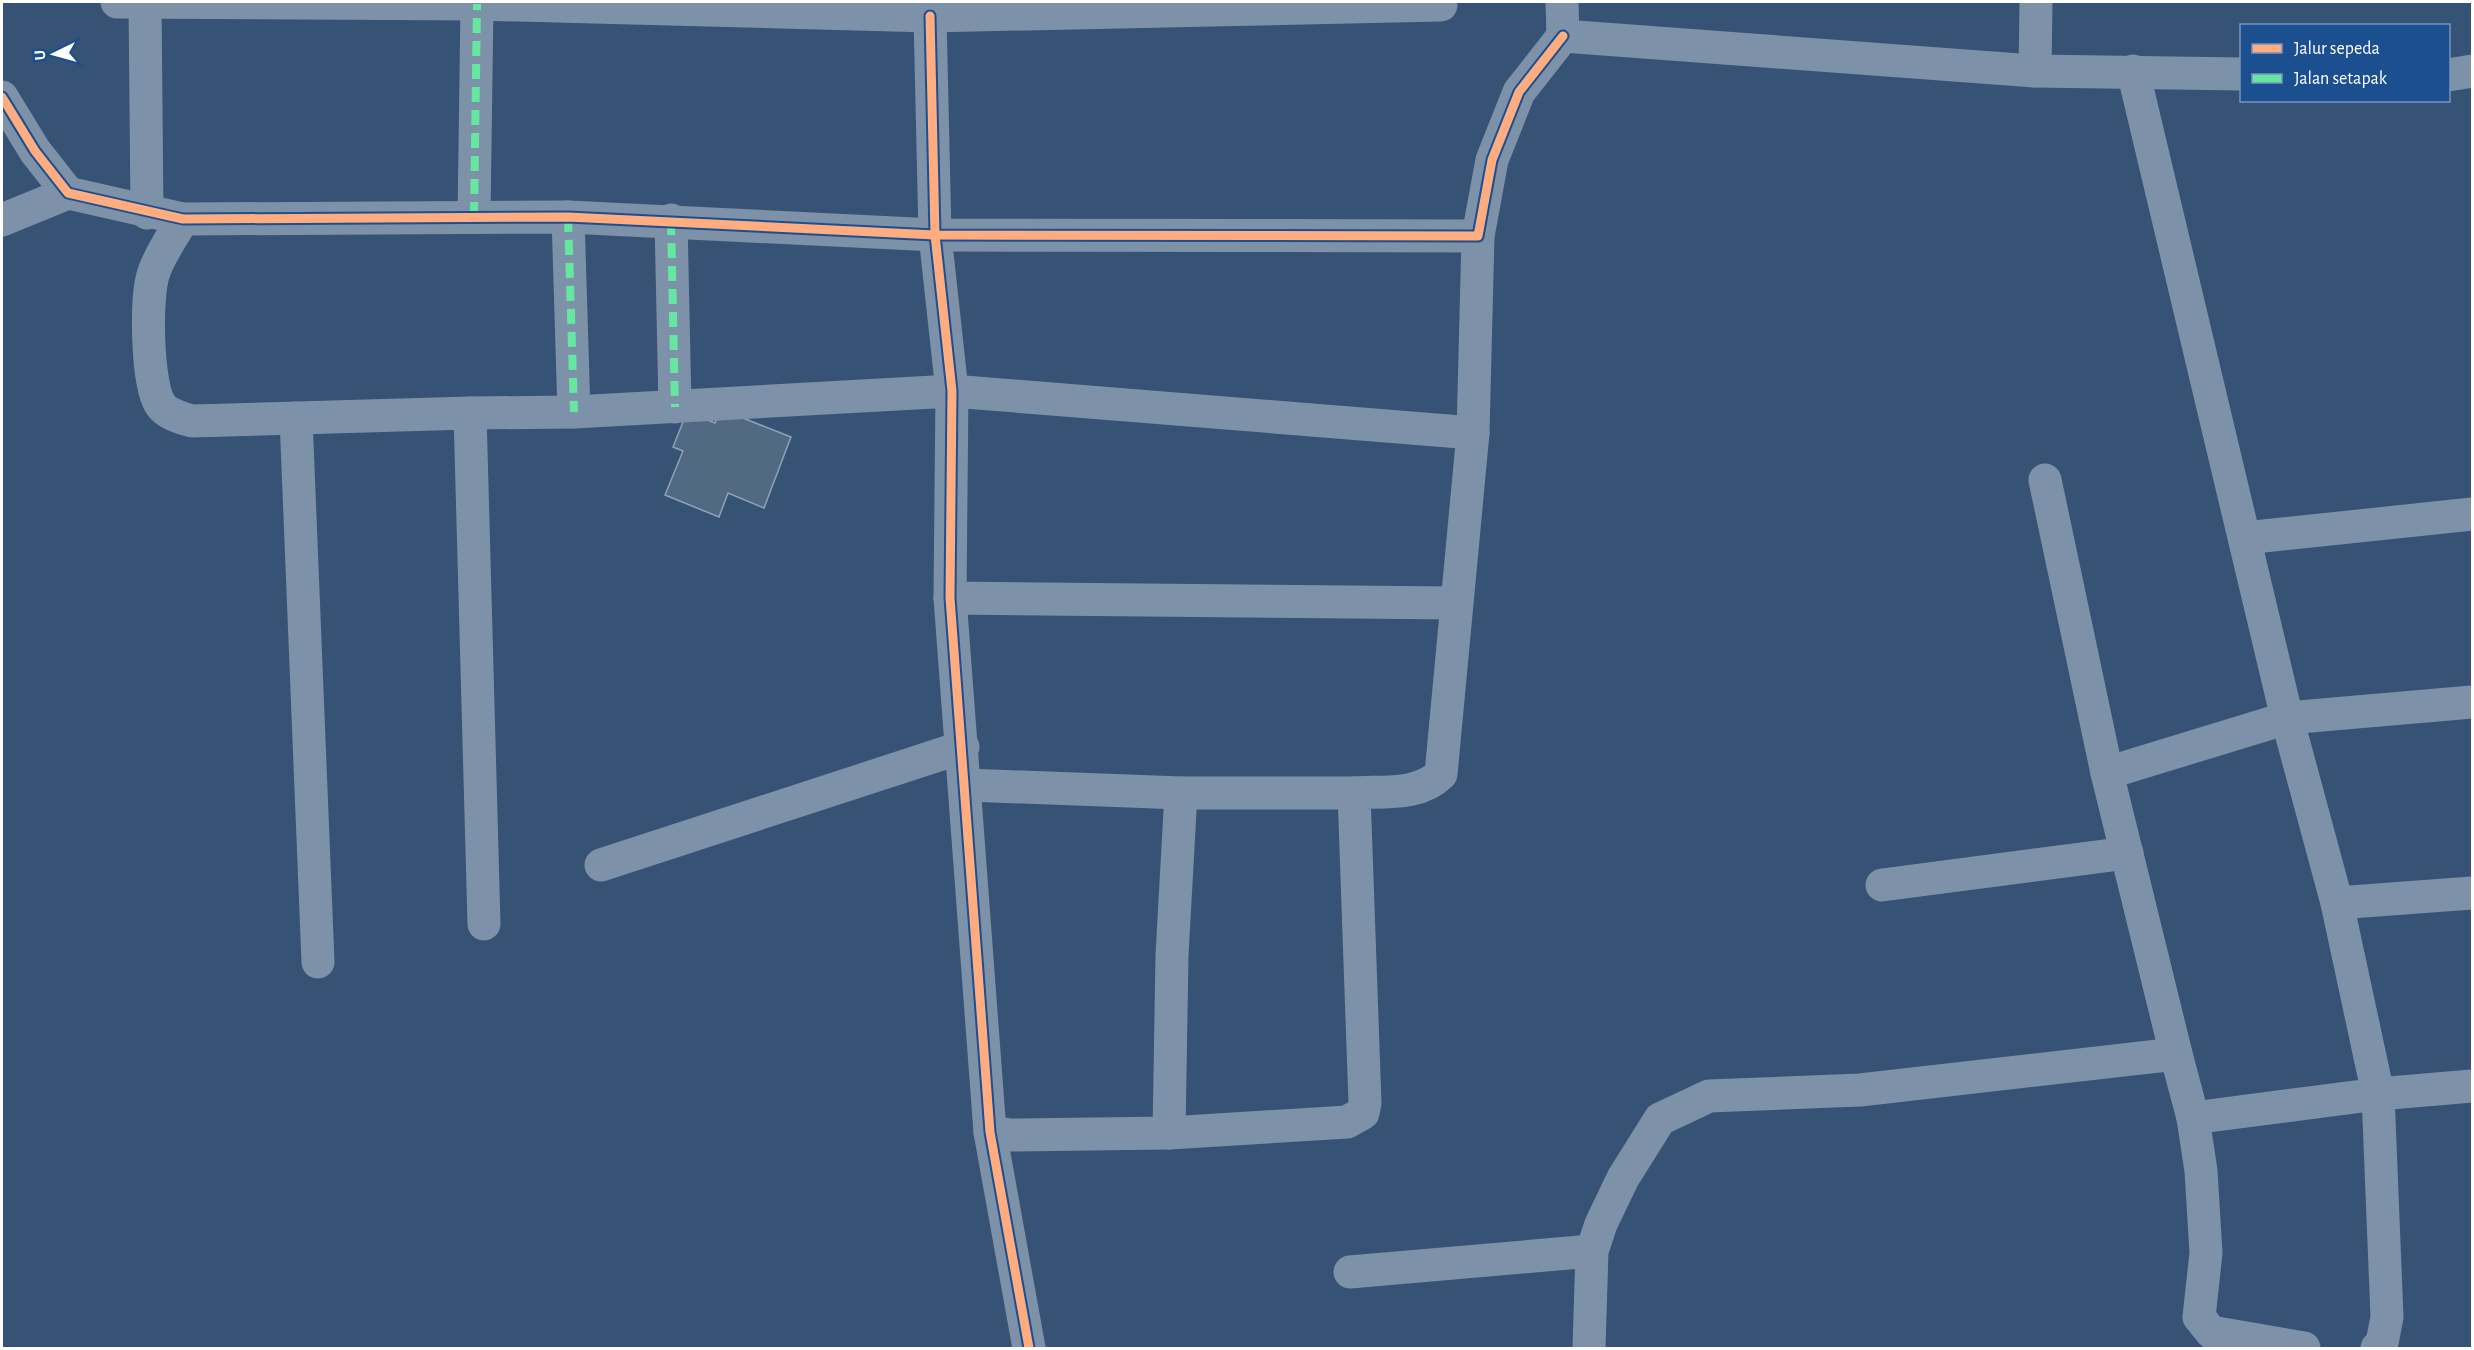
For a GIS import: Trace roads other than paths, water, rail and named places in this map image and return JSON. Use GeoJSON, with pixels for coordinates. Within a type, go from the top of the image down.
{"type":"FeatureCollection","features":[{"type":"Feature","properties":{"kind":"street"},"geometry":{"type":"LineString","coordinates":[[147,213],[136,2],[477,4],[930,16],[1441,4]]}},
{"type":"Feature","properties":{"kind":"street"},"geometry":{"type":"LineString","coordinates":[[966,785],[1181,793],[1354,793],[1418,789],[1431,783],[1441,774],[1455,603],[1473,433],[1478,236],[1492,160],[1519,92],[1563,36],[1562,2]]}},
{"type":"Feature","properties":{"kind":"street"},"geometry":{"type":"LineString","coordinates":[[2035,71],[2036,2]]}},
{"type":"Feature","properties":{"kind":"street"},"geometry":{"type":"LineString","coordinates":[[474,217],[477,4]]}},
{"type":"Feature","properties":{"kind":"street"},"geometry":{"type":"LineString","coordinates":[[930,16],[935,235],[952,391],[950,598],[966,785],[990,1132],[1029,1348]]}},
{"type":"Feature","properties":{"kind":"street"},"geometry":{"type":"LineString","coordinates":[[1563,36],[2035,71],[2240,74]]}},
{"type":"Feature","properties":{"kind":"street"},"geometry":{"type":"LineString","coordinates":[[2133,71],[2286,718],[2337,903],[2378,1094],[2387,1317],[2382,1343],[2376,1348]]}},
{"type":"Feature","properties":{"kind":"street"},"geometry":{"type":"LineString","coordinates":[[2450,75],[2472,71]]}},
{"type":"Feature","properties":{"kind":"street"},"geometry":{"type":"LineString","coordinates":[[2,97],[35,151],[68,193]]}},
{"type":"Feature","properties":{"kind":"street"},"geometry":{"type":"LineString","coordinates":[[2,220],[68,193],[147,213],[183,219],[568,217],[671,220],[935,235],[1478,236]]}},
{"type":"Feature","properties":{"kind":"street"},"geometry":{"type":"LineString","coordinates":[[568,217],[574,412]]}},
{"type":"Feature","properties":{"kind":"street"},"geometry":{"type":"LineString","coordinates":[[183,219],[153,273],[148,310],[152,380],[160,405],[177,417],[192,421],[470,412],[574,412],[952,391],[1473,433]]}},
{"type":"Feature","properties":{"kind":"street"},"geometry":{"type":"LineString","coordinates":[[671,220],[675,407]]}},
{"type":"Feature","properties":{"kind":"street"},"geometry":{"type":"LineString","coordinates":[[470,412],[484,924]]}},
{"type":"Feature","properties":{"kind":"street"},"geometry":{"type":"LineString","coordinates":[[296,418],[318,962]]}},
{"type":"Feature","properties":{"kind":"street"},"geometry":{"type":"LineString","coordinates":[[2045,480],[2107,773],[2193,1118],[2200,1171],[2206,1253],[2199,1317],[2211,1332],[2304,1348]]}},
{"type":"Feature","properties":{"kind":"street"},"geometry":{"type":"LineString","coordinates":[[2245,538],[2472,514]]}},
{"type":"Feature","properties":{"kind":"street"},"geometry":{"type":"LineString","coordinates":[[950,598],[1455,603]]}},
{"type":"Feature","properties":{"kind":"street"},"geometry":{"type":"LineString","coordinates":[[2107,773],[2286,718],[2472,702]]}},
{"type":"Feature","properties":{"kind":"street"},"geometry":{"type":"LineString","coordinates":[[601,865],[963,747]]}},
{"type":"Feature","properties":{"kind":"street"},"geometry":{"type":"LineString","coordinates":[[1169,1133],[1172,955],[1181,793]]}},
{"type":"Feature","properties":{"kind":"street"},"geometry":{"type":"LineString","coordinates":[[990,1132],[1011,1135],[1169,1133],[1347,1122],[1363,1113],[1365,1103],[1354,793]]}},
{"type":"Feature","properties":{"kind":"street"},"geometry":{"type":"LineString","coordinates":[[1882,885],[2127,854]]}},
{"type":"Feature","properties":{"kind":"street"},"geometry":{"type":"LineString","coordinates":[[2337,903],[2472,893]]}},
{"type":"Feature","properties":{"kind":"street"},"geometry":{"type":"LineString","coordinates":[[1588,1348],[1592,1251],[1601,1224],[1623,1178],[1660,1119],[1709,1096],[1860,1090],[2176,1054]]}},
{"type":"Feature","properties":{"kind":"street"},"geometry":{"type":"LineString","coordinates":[[2193,1118],[2378,1094],[2472,1086]]}},
{"type":"Feature","properties":{"kind":"street"},"geometry":{"type":"LineString","coordinates":[[1350,1272],[1592,1251]]}}]}
